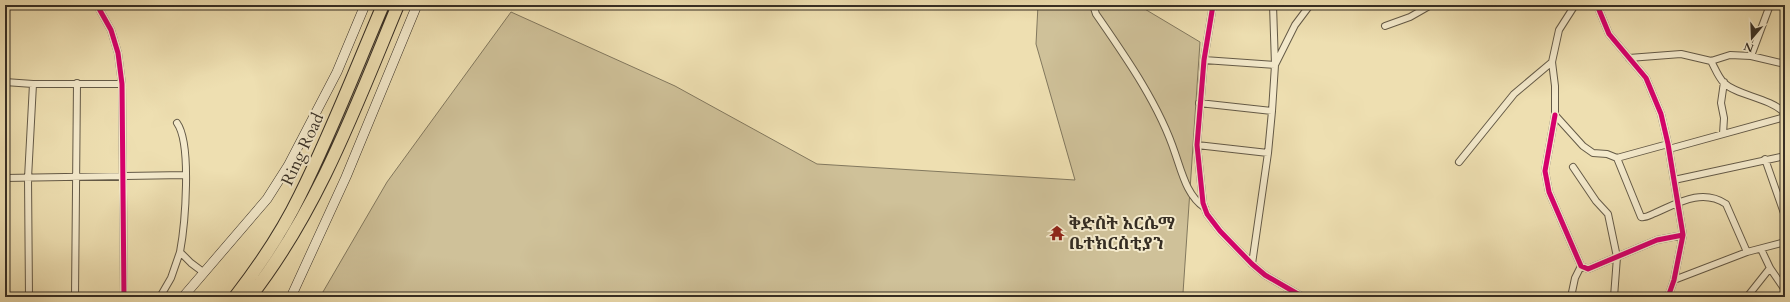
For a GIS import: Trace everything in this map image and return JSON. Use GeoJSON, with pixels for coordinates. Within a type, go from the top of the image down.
{"type":"FeatureCollection","features":[{"type":"Feature","properties":{"kind":"highway","name":"Ring Road"},"geometry":{"type":"LineString","coordinates":[[235,297],[270,246],[300,196],[333,124],[383,5]]}},
{"type":"Feature","properties":{"kind":"highway","name":"Ring Road"},"geometry":{"type":"LineString","coordinates":[[250,297],[273,266],[292,236],[324,177],[347,127],[398,5]]}},
{"type":"Feature","properties":{"kind":"main road"},"geometry":{"type":"LineString","coordinates":[[183,297],[267,199],[288,166],[337,72],[365,5]]}},
{"type":"Feature","properties":{"kind":"main road"},"geometry":{"type":"LineString","coordinates":[[291,297],[346,177],[417,5]]}},
{"type":"Feature","properties":{"kind":"street"},"geometry":{"type":"LineString","coordinates":[[97,5],[111,30],[118,53],[122,84],[124,297]]}},
{"type":"Feature","properties":{"kind":"street"},"geometry":{"type":"LineString","coordinates":[[1094,5],[1096,14],[1135,74],[1163,126],[1193,199],[1205,208]]}},
{"type":"Feature","properties":{"kind":"street"},"geometry":{"type":"LineString","coordinates":[[1212,5],[1199,103],[1197,145],[1203,203],[1207,214],[1220,231],[1252,264],[1265,275],[1303,297]]}},
{"type":"Feature","properties":{"kind":"street"},"geometry":{"type":"LineString","coordinates":[[1252,264],[1268,153],[1272,111],[1275,65],[1273,5]]}},
{"type":"Feature","properties":{"kind":"street"},"geometry":{"type":"LineString","coordinates":[[1275,65],[1295,25],[1310,5]]}},
{"type":"Feature","properties":{"kind":"street"},"geometry":{"type":"LineString","coordinates":[[1385,26],[1410,17],[1431,5]]}},
{"type":"Feature","properties":{"kind":"street"},"geometry":{"type":"LineString","coordinates":[[1575,5],[1559,30],[1552,62],[1555,86],[1555,115],[1544,171],[1549,192],[1581,266],[1588,269],[1657,240],[1683,234]]}},
{"type":"Feature","properties":{"kind":"street"},"geometry":{"type":"LineString","coordinates":[[1597,5],[1609,34],[1646,78],[1661,114],[1683,234],[1674,280],[1668,297]]}},
{"type":"Feature","properties":{"kind":"street"},"geometry":{"type":"LineString","coordinates":[[1751,56],[1770,5]]}},
{"type":"Feature","properties":{"kind":"street"},"geometry":{"type":"LineString","coordinates":[[1629,58],[1680,54],[1711,61],[1727,55],[1751,56],[1785,64]]}},
{"type":"Feature","properties":{"kind":"street"},"geometry":{"type":"LineString","coordinates":[[1204,60],[1275,65]]}},
{"type":"Feature","properties":{"kind":"street"},"geometry":{"type":"LineString","coordinates":[[1711,61],[1724,82],[1730,86],[1772,103],[1785,113]]}},
{"type":"Feature","properties":{"kind":"street"},"geometry":{"type":"LineString","coordinates":[[1459,162],[1514,94],[1552,62]]}},
{"type":"Feature","properties":{"kind":"street"},"geometry":{"type":"LineString","coordinates":[[5,82],[33,84],[122,84]]}},
{"type":"Feature","properties":{"kind":"street"},"geometry":{"type":"LineString","coordinates":[[1723,134],[1724,118],[1721,103],[1724,82]]}},
{"type":"Feature","properties":{"kind":"street"},"geometry":{"type":"LineString","coordinates":[[75,297],[77,83]]}},
{"type":"Feature","properties":{"kind":"street"},"geometry":{"type":"LineString","coordinates":[[29,297],[28,178],[33,84]]}},
{"type":"Feature","properties":{"kind":"street"},"geometry":{"type":"LineString","coordinates":[[1199,103],[1272,111]]}},
{"type":"Feature","properties":{"kind":"street"},"geometry":{"type":"LineString","coordinates":[[1555,115],[1587,149],[1593,153],[1607,154],[1617,158],[1723,134],[1785,117]]}},
{"type":"Feature","properties":{"kind":"street"},"geometry":{"type":"LineString","coordinates":[[160,297],[171,278],[180,252],[183,236],[185,175],[184,140],[181,129],[177,123]]}},
{"type":"Feature","properties":{"kind":"street"},"geometry":{"type":"LineString","coordinates":[[1197,145],[1268,153]]}},
{"type":"Feature","properties":{"kind":"street"},"geometry":{"type":"LineString","coordinates":[[1674,180],[1785,156]]}},
{"type":"Feature","properties":{"kind":"street"},"geometry":{"type":"LineString","coordinates":[[1617,158],[1641,217],[1648,216],[1677,203],[1696,197],[1718,200],[1726,204],[1747,252]]}},
{"type":"Feature","properties":{"kind":"street"},"geometry":{"type":"LineString","coordinates":[[1765,160],[1785,216]]}},
{"type":"Feature","properties":{"kind":"street"},"geometry":{"type":"LineString","coordinates":[[1573,167],[1596,201],[1608,214],[1617,257],[1614,297]]}},
{"type":"Feature","properties":{"kind":"street"},"geometry":{"type":"LineString","coordinates":[[5,178],[185,175]]}},
{"type":"Feature","properties":{"kind":"street"},"geometry":{"type":"LineString","coordinates":[[1674,280],[1747,252],[1785,242]]}},
{"type":"Feature","properties":{"kind":"street"},"geometry":{"type":"LineString","coordinates":[[1761,249],[1770,268],[1785,290]]}},
{"type":"Feature","properties":{"kind":"street"},"geometry":{"type":"LineString","coordinates":[[180,252],[190,263],[203,272]]}},
{"type":"Feature","properties":{"kind":"street"},"geometry":{"type":"LineString","coordinates":[[1571,297],[1575,278],[1581,266]]}},
{"type":"Feature","properties":{"kind":"street"},"geometry":{"type":"LineString","coordinates":[[1747,297],[1770,268]]}},
{"type":"Feature","properties":{"kind":"shaded area"},"geometry":{"type":"Polygon","coordinates":[[[1038,5],[1138,5],[1200,42],[1183,293],[1175,297],[320,297],[387,182],[511,12],[675,86],[817,164],[1075,180],[1036,44],[1038,5]]]}},
{"type":"Feature","properties":{"kind":"cycle path"},"geometry":{"type":"LineString","coordinates":[[97,5],[111,30],[118,53],[122,84],[124,297]]}},
{"type":"Feature","properties":{"kind":"cycle path"},"geometry":{"type":"LineString","coordinates":[[1213,5],[1204,60],[1197,145],[1203,203],[1207,214],[1220,231],[1252,264],[1265,275],[1303,297]]}},
{"type":"Feature","properties":{"kind":"cycle path"},"geometry":{"type":"LineString","coordinates":[[1597,5],[1609,34],[1646,78],[1661,114],[1668,144],[1683,235],[1674,280],[1668,297]]}},
{"type":"Feature","properties":{"kind":"cycle path"},"geometry":{"type":"LineString","coordinates":[[1555,115],[1545,171],[1549,192],[1581,266],[1588,269],[1657,240],[1683,235]]}},
{"type":"Feature","properties":{"kind":"place","name":"ቅድስት አርሴማ ቤተክርስቲያን"},"geometry":{"type":"Point","coordinates":[1057,233]}}]}
